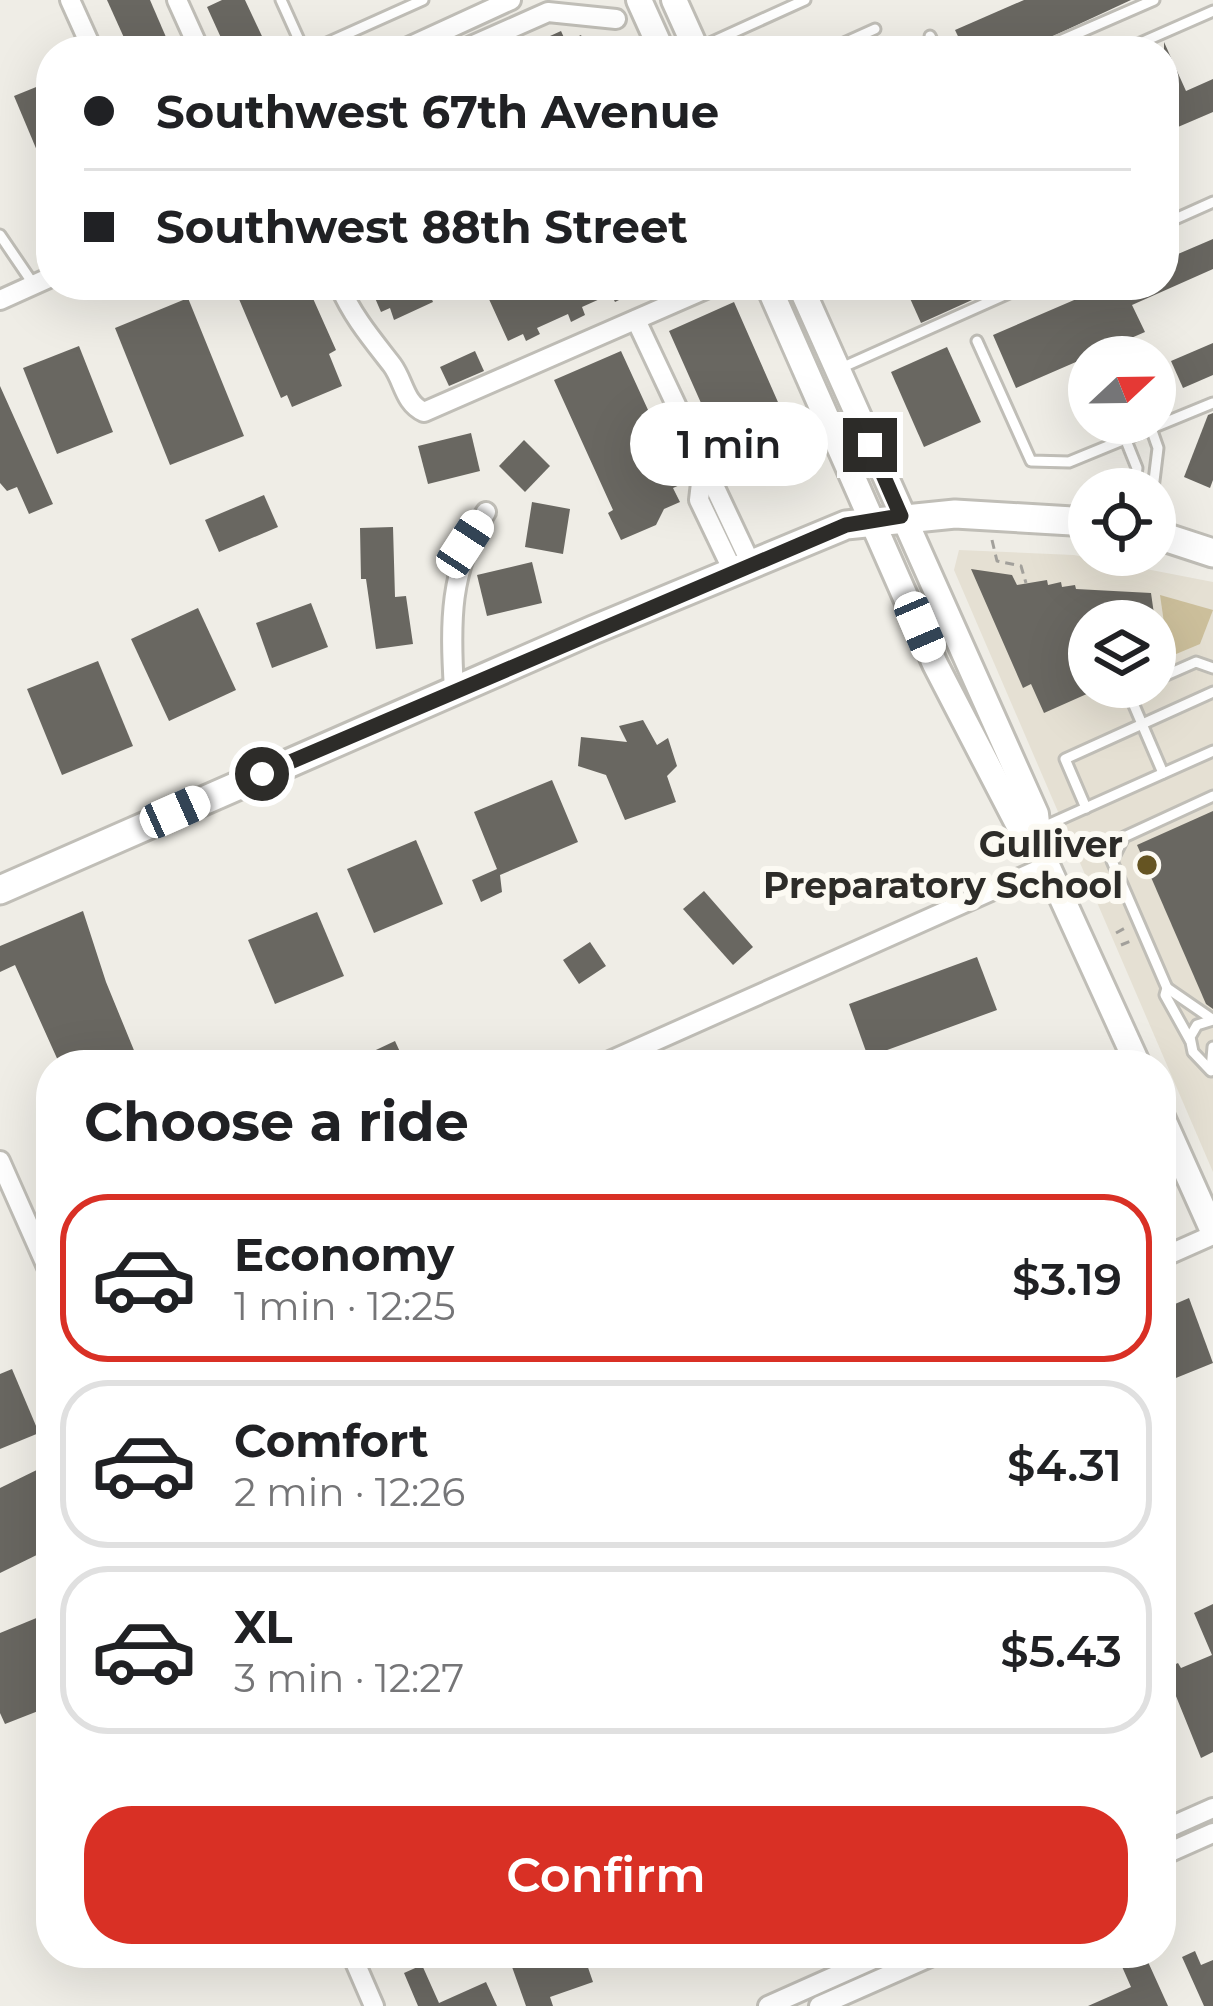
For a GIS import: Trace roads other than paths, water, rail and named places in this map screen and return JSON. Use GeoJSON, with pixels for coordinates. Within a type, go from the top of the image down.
{"type":"FeatureCollection","features":[{"type":"Feature","properties":{"kind":"main road"},"geometry":{"type":"LineString","coordinates":[[0,890],[454,690],[846,525],[901,516],[1068,520]]}},
{"type":"Feature","properties":{"kind":"main road"},"geometry":{"type":"LineString","coordinates":[[1176,541],[1213,554]]}},
{"type":"Feature","properties":{"kind":"street"},"geometry":{"type":"LineString","coordinates":[[70,0],[86,36]]}},
{"type":"Feature","properties":{"kind":"street"},"geometry":{"type":"LineString","coordinates":[[177,0],[193,36]]}},
{"type":"Feature","properties":{"kind":"street"},"geometry":{"type":"LineString","coordinates":[[429,36],[488,5],[511,0]]}},
{"type":"Feature","properties":{"kind":"street"},"geometry":{"type":"LineString","coordinates":[[639,0],[655,36]]}},
{"type":"Feature","properties":{"kind":"street"},"geometry":{"type":"LineString","coordinates":[[674,0],[690,36]]}},
{"type":"Feature","properties":{"kind":"street"},"geometry":{"type":"LineString","coordinates":[[494,36],[548,12],[616,19]]}},
{"type":"Feature","properties":{"kind":"street"},"geometry":{"type":"LineString","coordinates":[[0,300],[36,284]]}},
{"type":"Feature","properties":{"kind":"street"},"geometry":{"type":"LineString","coordinates":[[346,300],[357,323],[394,368],[412,406],[424,412],[681,300]]}},
{"type":"Feature","properties":{"kind":"street"},"geometry":{"type":"LineString","coordinates":[[775,300],[935,664],[1038,845],[1131,1050]]}},
{"type":"Feature","properties":{"kind":"street"},"geometry":{"type":"LineString","coordinates":[[807,300],[1036,814],[1038,845]]}},
{"type":"Feature","properties":{"kind":"street"},"geometry":{"type":"LineString","coordinates":[[636,320],[703,466],[699,500],[742,567]]}},
{"type":"Feature","properties":{"kind":"street"},"geometry":{"type":"LineString","coordinates":[[454,690],[458,566],[465,544],[486,512]]}},
{"type":"Feature","properties":{"kind":"street"},"geometry":{"type":"LineString","coordinates":[[631,1050],[1038,845]]}},
{"type":"Feature","properties":{"kind":"street"},"geometry":{"type":"LineString","coordinates":[[1176,1148],[1212,1228],[1176,1249]]}},
{"type":"Feature","properties":{"kind":"street"},"geometry":{"type":"LineString","coordinates":[[0,1161],[36,1242]]}},
{"type":"Feature","properties":{"kind":"street"},"geometry":{"type":"LineString","coordinates":[[1176,1825],[1212,1812]]}},
{"type":"Feature","properties":{"kind":"street"},"geometry":{"type":"LineString","coordinates":[[1176,1849],[1213,1833]]}},
{"type":"Feature","properties":{"kind":"street"},"geometry":{"type":"LineString","coordinates":[[358,1968],[374,2006]]}},
{"type":"Feature","properties":{"kind":"street"},"geometry":{"type":"LineString","coordinates":[[768,2006],[853,1968]]}},
{"type":"Feature","properties":{"kind":"street"},"geometry":{"type":"LineString","coordinates":[[819,2006],[905,1968]]}},
{"type":"Feature","properties":{"kind":"street"},"geometry":{"type":"LineString","coordinates":[[835,1976],[843,1995]]}},
{"type":"Feature","properties":{"kind":"lane"},"geometry":{"type":"LineString","coordinates":[[281,0],[299,36]]}},
{"type":"Feature","properties":{"kind":"lane"},"geometry":{"type":"LineString","coordinates":[[340,36],[423,0]]}},
{"type":"Feature","properties":{"kind":"lane"},"geometry":{"type":"LineString","coordinates":[[727,36],[805,0]]}},
{"type":"Feature","properties":{"kind":"lane"},"geometry":{"type":"LineString","coordinates":[[1071,36],[1154,0]]}},
{"type":"Feature","properties":{"kind":"lane"},"geometry":{"type":"LineString","coordinates":[[1157,36],[1213,11]]}},
{"type":"Feature","properties":{"kind":"lane"},"geometry":{"type":"LineString","coordinates":[[859,36],[875,29]]}},
{"type":"Feature","properties":{"kind":"lane"},"geometry":{"type":"LineString","coordinates":[[1179,217],[1213,202]]}},
{"type":"Feature","properties":{"kind":"lane"},"geometry":{"type":"LineString","coordinates":[[0,235],[36,274]]}},
{"type":"Feature","properties":{"kind":"lane"},"geometry":{"type":"LineString","coordinates":[[837,370],[993,300]]}},
{"type":"Feature","properties":{"kind":"lane"},"geometry":{"type":"LineString","coordinates":[[977,341],[1030,461],[1069,462],[1111,444]]}},
{"type":"Feature","properties":{"kind":"lane"},"geometry":{"type":"LineString","coordinates":[[1176,418],[1213,403]]}},
{"type":"Feature","properties":{"kind":"lane"},"geometry":{"type":"LineString","coordinates":[[1176,671],[1196,662],[1213,668]]}},
{"type":"Feature","properties":{"kind":"lane"},"geometry":{"type":"LineString","coordinates":[[1086,808],[1065,759],[1213,692]]}},
{"type":"Feature","properties":{"kind":"lane"},"geometry":{"type":"LineString","coordinates":[[1135,708],[1163,773]]}},
{"type":"Feature","properties":{"kind":"lane"},"geometry":{"type":"LineString","coordinates":[[1038,845],[1086,808],[1213,751]]}},
{"type":"Feature","properties":{"kind":"lane"},"geometry":{"type":"LineString","coordinates":[[1213,796],[1130,833],[1113,852],[1113,869],[1167,988],[1213,1020]]}},
{"type":"Feature","properties":{"kind":"lane"},"geometry":{"type":"LineString","coordinates":[[1167,988],[1165,994],[1193,1052],[1212,1074]]}},
{"type":"Feature","properties":{"kind":"lane"},"geometry":{"type":"LineString","coordinates":[[1190,1040],[1192,1029],[1213,1020]]}},
{"type":"Feature","properties":{"kind":"lane"},"geometry":{"type":"LineString","coordinates":[[1212,1074],[1213,1047]]}},
{"type":"Feature","properties":{"kind":"place","name":"Gulliver Preparatory School"},"geometry":{"type":"Point","coordinates":[1147,865]}}]}
